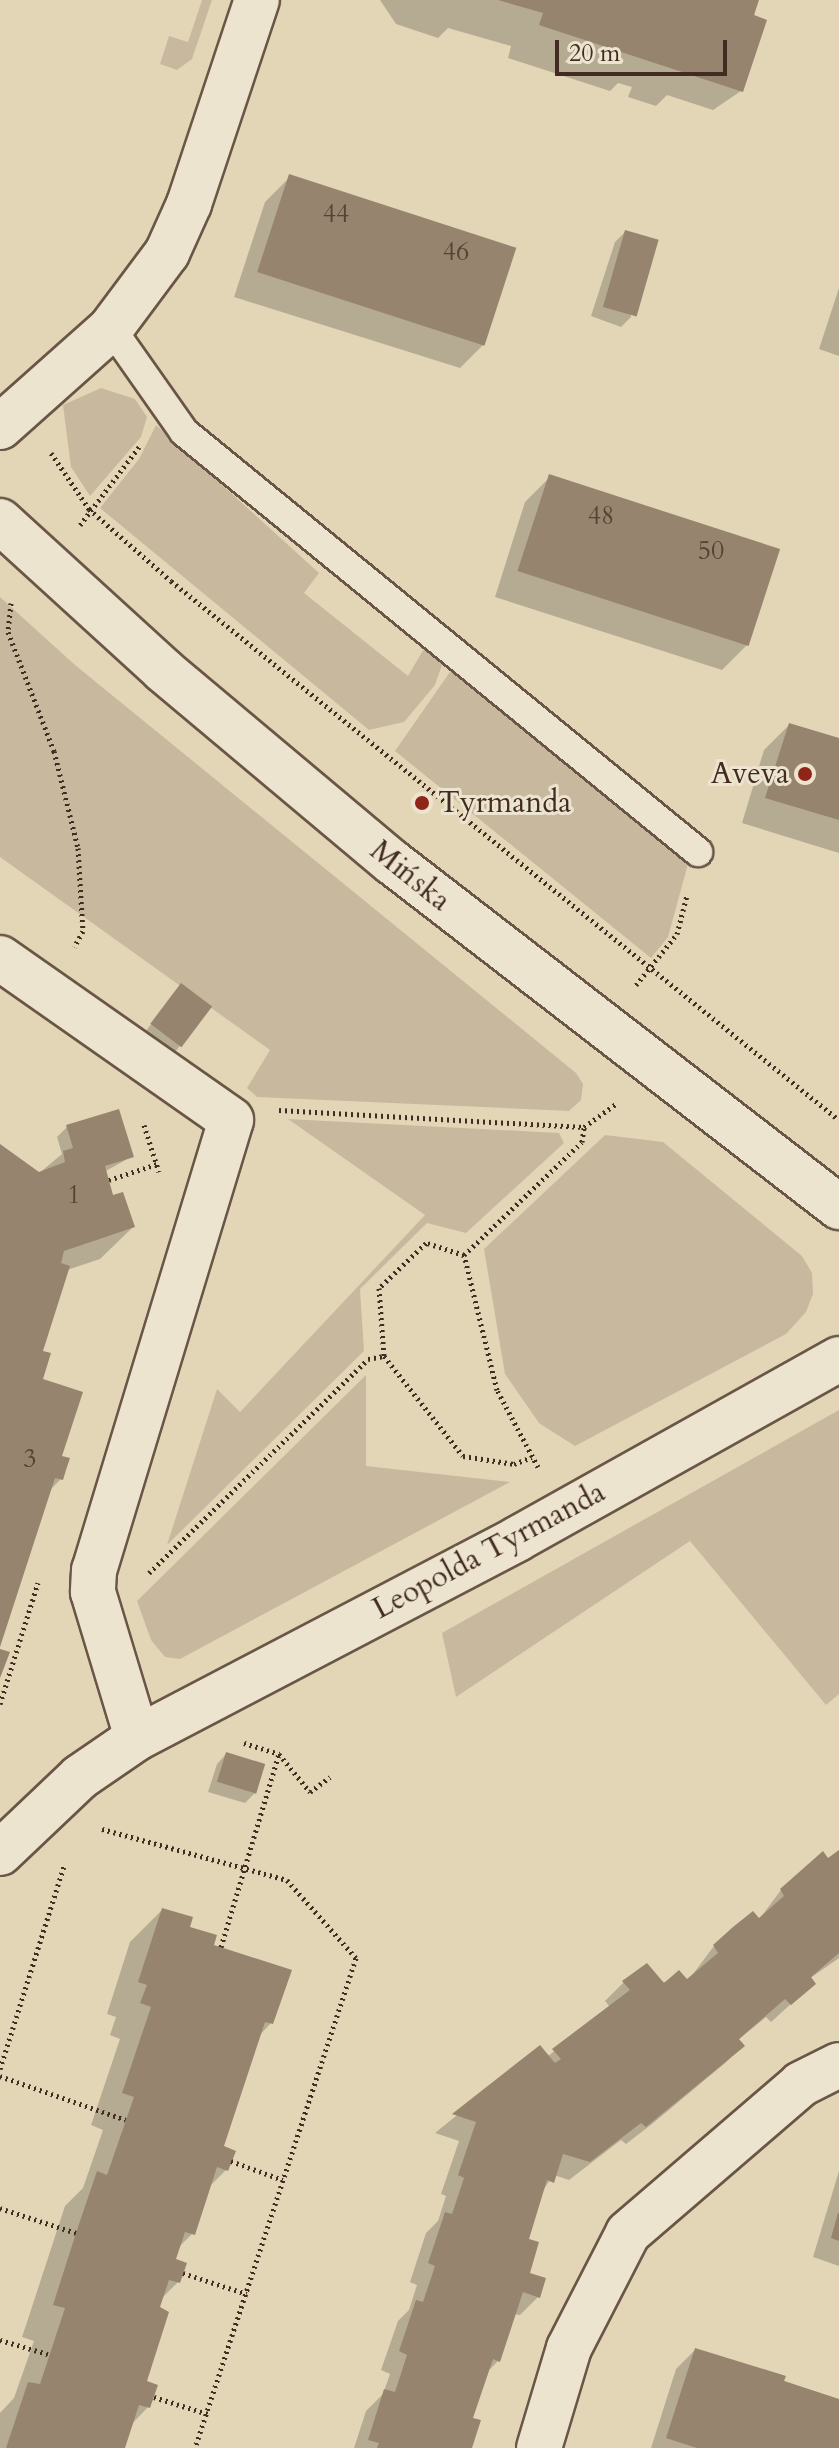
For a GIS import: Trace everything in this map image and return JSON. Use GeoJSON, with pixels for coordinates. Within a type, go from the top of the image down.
{"type":"FeatureCollection","features":[{"type":"Feature","properties":{"kind":"street"},"geometry":{"type":"LineString","coordinates":[[0,427],[111,328],[172,241],[257,0]]}},
{"type":"Feature","properties":{"kind":"street","name":"Mińska"},"geometry":{"type":"LineString","coordinates":[[0,521],[163,670],[392,862],[839,1207]]}},
{"type":"Feature","properties":{"kind":"street"},"geometry":{"type":"LineString","coordinates":[[0,958],[231,1120],[94,1570],[93,1592],[137,1738]]}},
{"type":"Feature","properties":{"kind":"street","name":"Leopolda Tyrmanda"},"geometry":{"type":"LineString","coordinates":[[0,1853],[80,1777],[137,1738],[517,1539],[839,1359]]}},
{"type":"Feature","properties":{"kind":"street"},"geometry":{"type":"LineString","coordinates":[[539,2448],[569,2348],[628,2233],[801,2084],[839,2065]]}},
{"type":"Feature","properties":{"kind":"lane"},"geometry":{"type":"LineString","coordinates":[[111,328],[184,432],[698,852]]}},
{"type":"Feature","properties":{"kind":"path"},"geometry":{"type":"LineString","coordinates":[[79,526],[165,404]]}},
{"type":"Feature","properties":{"kind":"path"},"geometry":{"type":"LineString","coordinates":[[46,447],[89,509],[839,1120]]}},
{"type":"Feature","properties":{"kind":"path"},"geometry":{"type":"LineString","coordinates":[[12,599],[8,632],[58,764],[83,890],[83,931],[48,992]]}},
{"type":"Feature","properties":{"kind":"path"},"geometry":{"type":"LineString","coordinates":[[635,985],[677,934],[698,852]]}},
{"type":"Feature","properties":{"kind":"path"},"geometry":{"type":"LineString","coordinates":[[231,1120],[272,1110],[584,1127],[623,1099]]}},
{"type":"Feature","properties":{"kind":"path"},"geometry":{"type":"LineString","coordinates":[[140,1113],[163,1186]]}},
{"type":"Feature","properties":{"kind":"path"},"geometry":{"type":"LineString","coordinates":[[464,1255],[582,1142],[584,1127]]}},
{"type":"Feature","properties":{"kind":"path"},"geometry":{"type":"LineString","coordinates":[[109,1180],[157,1164]]}},
{"type":"Feature","properties":{"kind":"path"},"geometry":{"type":"LineString","coordinates":[[426,1243],[464,1255],[497,1390],[532,1457],[514,1464],[463,1456],[384,1356],[379,1288],[426,1243]]}},
{"type":"Feature","properties":{"kind":"path"},"geometry":{"type":"LineString","coordinates":[[146,1576],[368,1359],[384,1356]]}},
{"type":"Feature","properties":{"kind":"path"},"geometry":{"type":"LineString","coordinates":[[0,1704],[8,1665],[39,1578]]}},
{"type":"Feature","properties":{"kind":"path"},"geometry":{"type":"LineString","coordinates":[[232,1740],[279,1754],[310,1792],[330,1777]]}},
{"type":"Feature","properties":{"kind":"path"},"geometry":{"type":"LineString","coordinates":[[221,1947],[279,1754]]}},
{"type":"Feature","properties":{"kind":"path"},"geometry":{"type":"LineString","coordinates":[[88,1825],[287,1880],[356,1958],[195,2448]]}},
{"type":"Feature","properties":{"kind":"path"},"geometry":{"type":"LineString","coordinates":[[0,2069],[73,1851]]}},
{"type":"Feature","properties":{"kind":"path"},"geometry":{"type":"LineString","coordinates":[[0,2076],[126,2120]]}},
{"type":"Feature","properties":{"kind":"path"},"geometry":{"type":"LineString","coordinates":[[231,2161],[283,2180]]}},
{"type":"Feature","properties":{"kind":"path"},"geometry":{"type":"LineString","coordinates":[[0,2208],[76,2233]]}},
{"type":"Feature","properties":{"kind":"path"},"geometry":{"type":"LineString","coordinates":[[183,2273],[247,2294]]}},
{"type":"Feature","properties":{"kind":"path"},"geometry":{"type":"LineString","coordinates":[[0,2340],[48,2354]]}},
{"type":"Feature","properties":{"kind":"path"},"geometry":{"type":"LineString","coordinates":[[154,2397],[208,2414]]}},
{"type":"Feature","properties":{"kind":"shaded area"},"geometry":{"type":"Polygon","coordinates":[[[202,0],[212,0],[192,59],[177,70],[160,64],[169,36],[188,42],[202,0]]]}},
{"type":"Feature","properties":{"kind":"shaded area"},"geometry":{"type":"Polygon","coordinates":[[[101,388],[135,399],[147,417],[141,437],[90,496],[71,467],[63,405],[101,388]]]}},
{"type":"Feature","properties":{"kind":"shaded area"},"geometry":{"type":"Polygon","coordinates":[[[156,425],[319,573],[304,593],[408,676],[425,647],[435,653],[442,665],[435,685],[404,722],[369,730],[100,508],[139,459],[156,425]]]}},
{"type":"Feature","properties":{"kind":"shaded area"},"geometry":{"type":"Polygon","coordinates":[[[0,597],[75,665],[576,1073],[583,1084],[581,1100],[569,1111],[257,1097],[247,1088],[270,1050],[0,857],[0,597]]]}},
{"type":"Feature","properties":{"kind":"shaded area"},"geometry":{"type":"Polygon","coordinates":[[[452,669],[688,864],[668,937],[651,958],[395,751],[452,669]]]}},
{"type":"Feature","properties":{"kind":"shaded area"},"geometry":{"type":"Polygon","coordinates":[[[288,1119],[559,1133],[564,1143],[466,1233],[427,1223],[360,1289],[364,1351],[167,1545],[217,1389],[240,1412],[425,1215],[288,1119]]]}},
{"type":"Feature","properties":{"kind":"shaded area"},"geometry":{"type":"Polygon","coordinates":[[[605,1135],[663,1142],[802,1256],[812,1273],[813,1294],[806,1312],[786,1334],[575,1446],[539,1423],[505,1374],[484,1249],[605,1135]]]}},
{"type":"Feature","properties":{"kind":"shaded area"},"geometry":{"type":"Polygon","coordinates":[[[366,1375],[366,1466],[510,1482],[180,1659],[165,1657],[151,1640],[137,1601],[366,1375]]]}},
{"type":"Feature","properties":{"kind":"shaded area"},"geometry":{"type":"Polygon","coordinates":[[[839,1410],[839,1694],[826,1705],[690,1541],[456,1697],[442,1633],[839,1410]]]}},
{"type":"Feature","properties":{"kind":"building"},"geometry":{"type":"Polygon","coordinates":[[[498,0],[759,0],[754,15],[767,20],[743,92],[539,25],[543,13],[498,0]]]}},
{"type":"Feature","properties":{"kind":"building"},"geometry":{"type":"Polygon","coordinates":[[[289,174],[516,248],[484,346],[257,272],[289,174]]]}},
{"type":"Feature","properties":{"kind":"building"},"geometry":{"type":"Polygon","coordinates":[[[625,230],[659,240],[637,317],[603,307],[625,230]]]}},
{"type":"Feature","properties":{"kind":"building"},"geometry":{"type":"Polygon","coordinates":[[[549,474],[780,549],[749,646],[517,571],[549,474]]]}},
{"type":"Feature","properties":{"kind":"building"},"geometry":{"type":"Polygon","coordinates":[[[789,723],[839,738],[839,820],[765,798],[789,723]]]}},
{"type":"Feature","properties":{"kind":"building"},"geometry":{"type":"Polygon","coordinates":[[[181,983],[212,1006],[181,1047],[150,1024],[181,983]]]}},
{"type":"Feature","properties":{"kind":"building"},"geometry":{"type":"Polygon","coordinates":[[[119,1109],[134,1157],[105,1166],[113,1195],[123,1192],[135,1227],[64,1251],[61,1263],[70,1266],[43,1351],[51,1353],[43,1379],[83,1392],[62,1456],[70,1458],[63,1480],[55,1478],[0,1647],[0,1144],[39,1172],[65,1162],[63,1151],[73,1148],[66,1125],[119,1109]]]}},
{"type":"Feature","properties":{"kind":"building"},"geometry":{"type":"Polygon","coordinates":[[[0,1649],[10,1652],[0,1678],[0,1649]]]}},
{"type":"Feature","properties":{"kind":"building"},"geometry":{"type":"Polygon","coordinates":[[[226,1752],[265,1764],[256,1794],[217,1782],[226,1752]]]}},
{"type":"Feature","properties":{"kind":"building"},"geometry":{"type":"Polygon","coordinates":[[[839,1850],[839,1953],[811,1977],[816,1984],[791,2005],[785,1999],[739,2039],[745,2046],[646,2127],[641,2123],[590,2162],[563,2154],[554,2183],[547,2180],[529,2239],[539,2242],[530,2273],[546,2278],[540,2298],[523,2292],[500,2362],[493,2359],[473,2418],[481,2420],[472,2448],[377,2448],[379,2443],[368,2440],[384,2389],[395,2392],[407,2355],[399,2351],[416,2300],[423,2302],[435,2266],[428,2263],[445,2212],[452,2214],[464,2178],[458,2175],[476,2122],[452,2114],[540,2045],[555,2063],[561,2059],[552,2049],[630,1990],[622,1981],[647,1963],[664,1983],[679,1970],[687,1979],[718,1953],[713,1945],[733,1927],[753,1911],[759,1918],[784,1896],[780,1889],[823,1851],[828,1858],[839,1850]]]}},
{"type":"Feature","properties":{"kind":"building"},"geometry":{"type":"Polygon","coordinates":[[[162,1908],[193,1917],[190,1927],[217,1935],[214,1945],[292,1970],[273,2024],[265,2022],[224,2146],[236,2151],[228,2171],[217,2167],[195,2235],[185,2232],[176,2259],[187,2263],[180,2283],[169,2280],[160,2307],[169,2312],[147,2381],[158,2385],[150,2408],[139,2405],[125,2448],[6,2448],[28,2382],[40,2384],[65,2308],[53,2305],[76,2233],[97,2171],[107,2175],[134,2097],[122,2093],[151,2007],[140,2003],[147,1985],[138,1982],[162,1908]]]}},
{"type":"Feature","properties":{"kind":"building"},"geometry":{"type":"Polygon","coordinates":[[[839,2213],[839,2241],[831,2238],[839,2213]]]}},
{"type":"Feature","properties":{"kind":"building"},"geometry":{"type":"Polygon","coordinates":[[[695,2348],[786,2376],[784,2381],[839,2399],[839,2448],[697,2448],[666,2438],[695,2348]]]}},
{"type":"Feature","properties":{"kind":"place","name":"Aveva"},"geometry":{"type":"Point","coordinates":[805,774]}},
{"type":"Feature","properties":{"kind":"place","name":"Tyrmanda"},"geometry":{"type":"Point","coordinates":[422,803]}}]}
